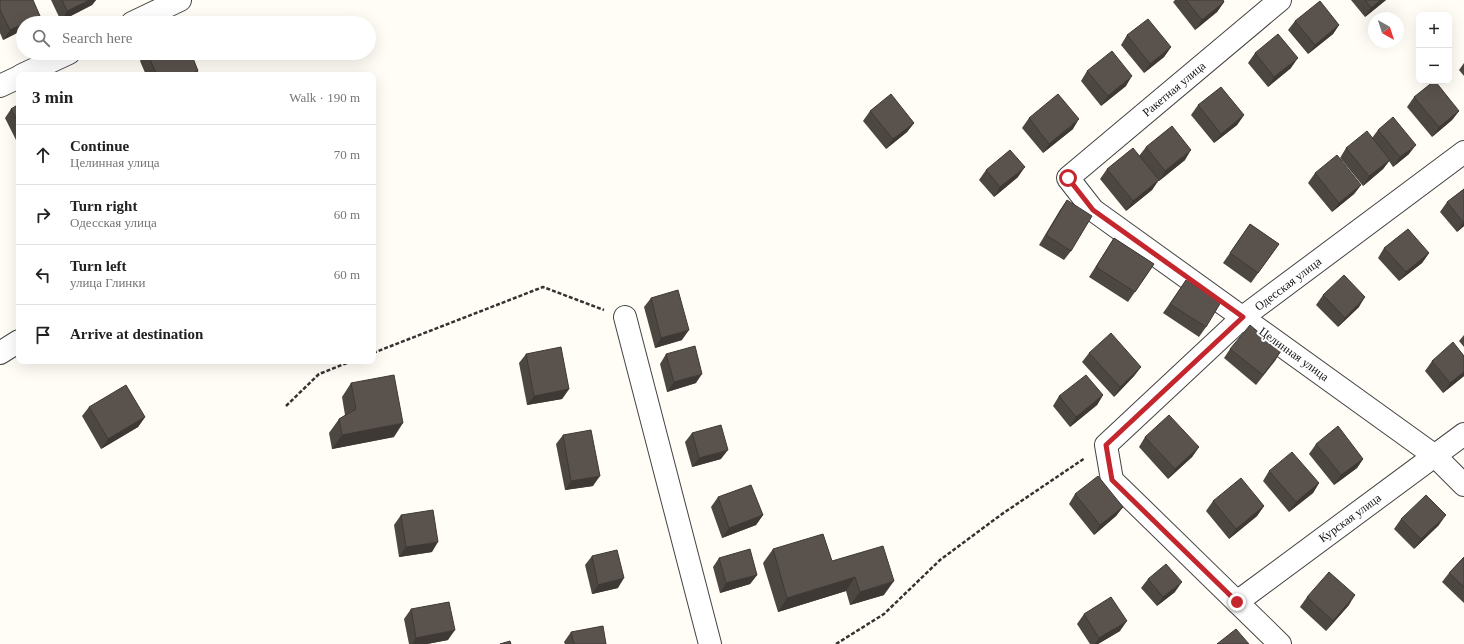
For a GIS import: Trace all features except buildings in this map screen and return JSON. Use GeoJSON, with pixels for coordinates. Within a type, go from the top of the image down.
{"type":"FeatureCollection","features":[{"type":"Feature","properties":{"kind":"street"},"geometry":{"type":"LineString","coordinates":[[147,16],[180,0]]}},
{"type":"Feature","properties":{"kind":"street","name":"Ракетная улица"},"geometry":{"type":"LineString","coordinates":[[1068,178],[1280,0]]}},
{"type":"Feature","properties":{"kind":"street"},"geometry":{"type":"LineString","coordinates":[[28,72],[54,60]]}},
{"type":"Feature","properties":{"kind":"street"},"geometry":{"type":"LineString","coordinates":[[0,86],[16,78]]}},
{"type":"Feature","properties":{"kind":"street","name":"Одесская улица"},"geometry":{"type":"LineString","coordinates":[[1106,445],[1243,317],[1464,152]]}},
{"type":"Feature","properties":{"kind":"street","name":"Целинная улица"},"geometry":{"type":"LineString","coordinates":[[1068,178],[1093,210],[1435,456],[1464,485]]}},
{"type":"Feature","properties":{"kind":"street"},"geometry":{"type":"LineString","coordinates":[[625,317],[710,644]]}},
{"type":"Feature","properties":{"kind":"street"},"geometry":{"type":"LineString","coordinates":[[0,353],[16,344]]}},
{"type":"Feature","properties":{"kind":"street","name":"Курская улица"},"geometry":{"type":"LineString","coordinates":[[1237,602],[1464,434]]}},
{"type":"Feature","properties":{"kind":"street"},"geometry":{"type":"LineString","coordinates":[[1106,445],[1112,480],[1280,644]]}},
{"type":"Feature","properties":{"kind":"path"},"geometry":{"type":"LineString","coordinates":[[376,352],[543,287],[625,317]]}},
{"type":"Feature","properties":{"kind":"path"},"geometry":{"type":"LineString","coordinates":[[286,406],[319,374],[344,364]]}},
{"type":"Feature","properties":{"kind":"path"},"geometry":{"type":"LineString","coordinates":[[836,644],[884,614],[940,560],[1002,514],[1106,445]]}},
{"type":"Feature","properties":{"kind":"route"},"geometry":{"type":"LineString","coordinates":[[1068,178],[1093,210],[1243,317],[1106,445],[1112,480],[1237,602]]}}]}
